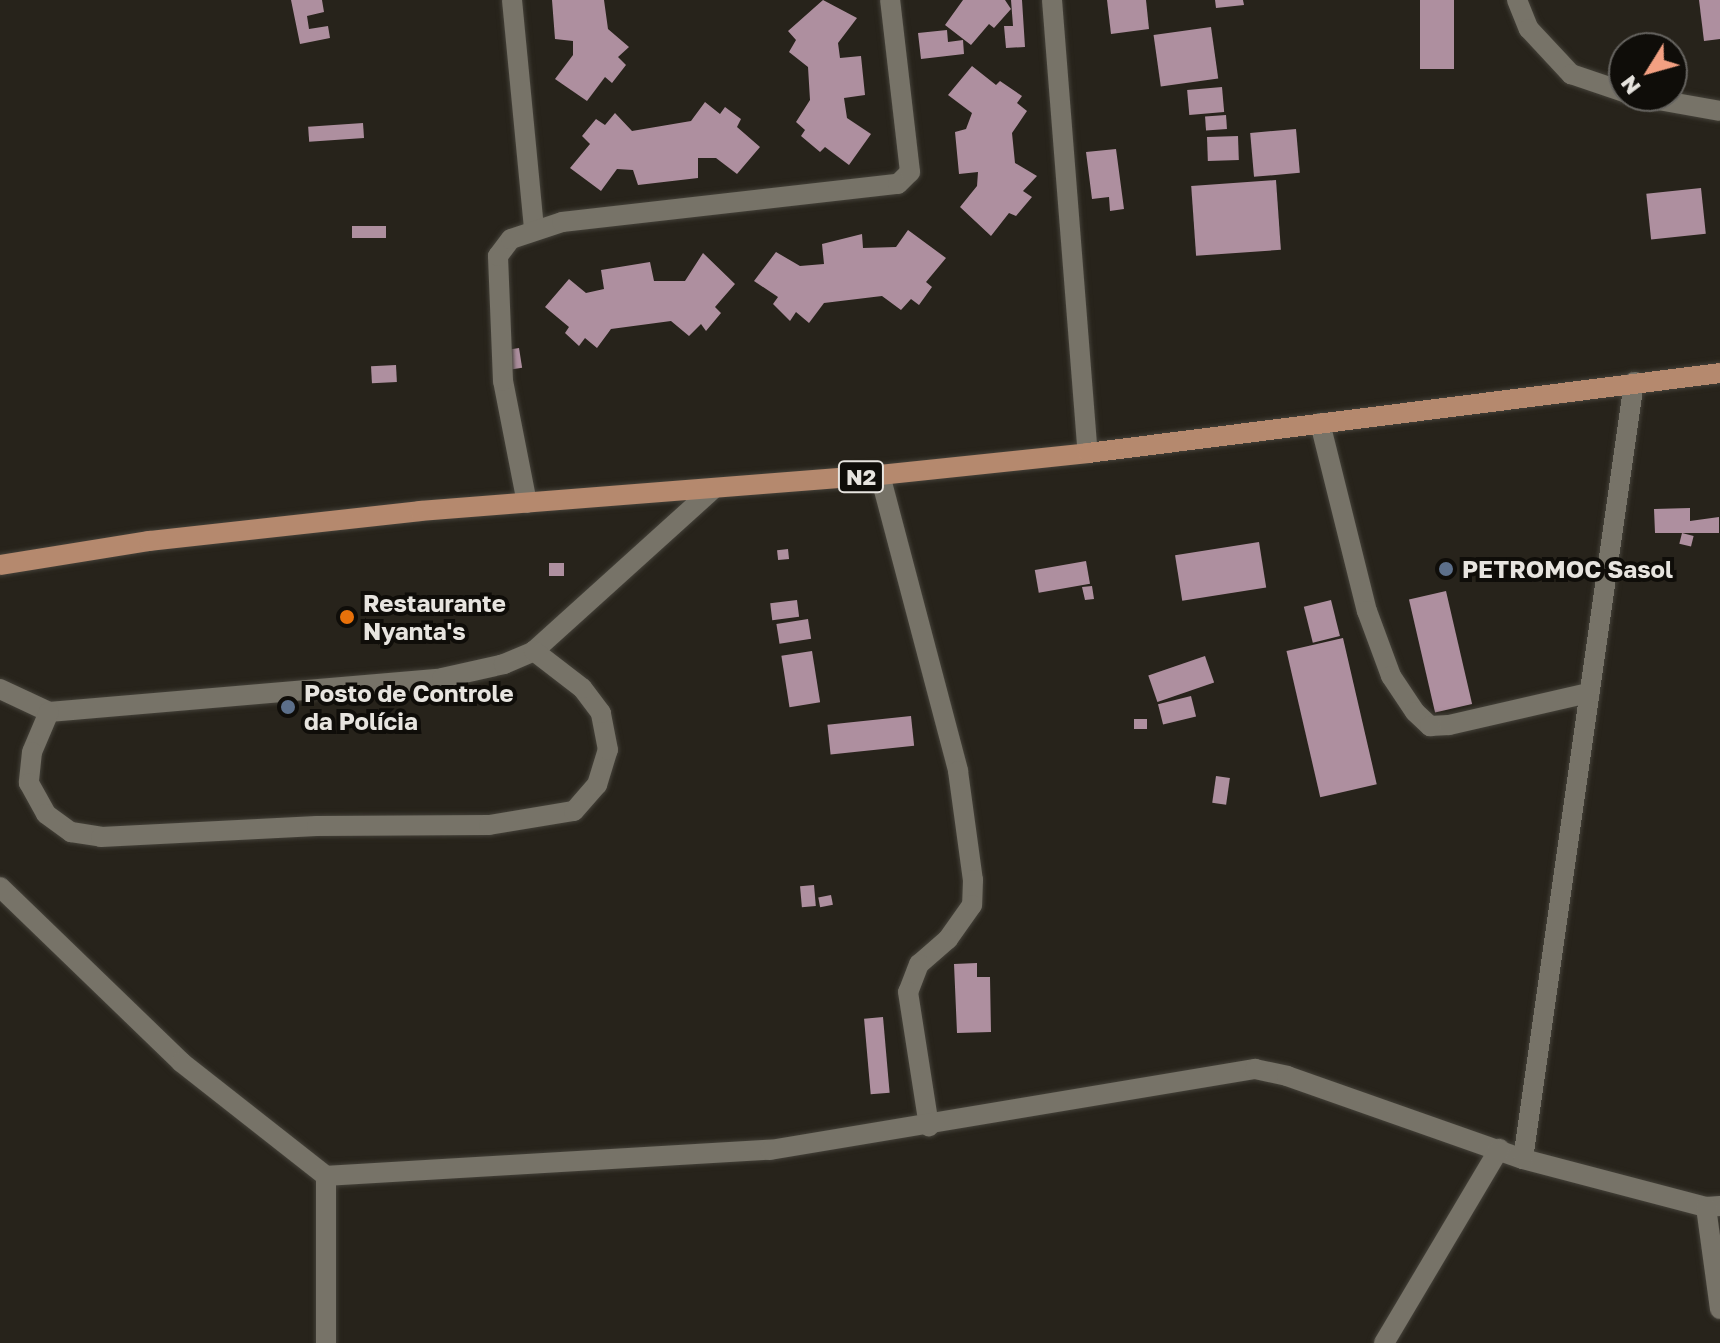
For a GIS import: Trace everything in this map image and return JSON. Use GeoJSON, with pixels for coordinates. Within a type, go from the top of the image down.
{"type":"FeatureCollection","features":[{"type":"Feature","properties":{"kind":"main road","name":"N2"},"geometry":{"type":"LineString","coordinates":[[0,565],[164,540],[527,503],[712,490],[1088,453],[1720,373]]}},
{"type":"Feature","properties":{"kind":"street"},"geometry":{"type":"LineString","coordinates":[[512,0],[534,230]]}},
{"type":"Feature","properties":{"kind":"street"},"geometry":{"type":"LineString","coordinates":[[527,503],[503,381],[498,256],[511,239],[534,230],[898,184],[910,172],[890,0]]}},
{"type":"Feature","properties":{"kind":"street"},"geometry":{"type":"LineString","coordinates":[[1052,0],[1088,453]]}},
{"type":"Feature","properties":{"kind":"street"},"geometry":{"type":"LineString","coordinates":[[1517,0],[1529,29],[1571,74],[1608,87]]}},
{"type":"Feature","properties":{"kind":"street"},"geometry":{"type":"LineString","coordinates":[[1688,105],[1720,111]]}},
{"type":"Feature","properties":{"kind":"street"},"geometry":{"type":"LineString","coordinates":[[1523,1159],[1634,382]]}},
{"type":"Feature","properties":{"kind":"street"},"geometry":{"type":"LineString","coordinates":[[1320,423],[1367,611],[1391,676],[1415,712],[1430,726],[1449,725],[1589,693]]}},
{"type":"Feature","properties":{"kind":"street"},"geometry":{"type":"LineString","coordinates":[[880,475],[958,771],[973,880],[972,905],[948,939],[919,964],[908,992],[929,1126]]}},
{"type":"Feature","properties":{"kind":"street"},"geometry":{"type":"LineString","coordinates":[[0,689],[49,712],[442,678],[504,664],[534,651],[712,490]]}},
{"type":"Feature","properties":{"kind":"street"},"geometry":{"type":"LineString","coordinates":[[49,712],[32,752],[29,783],[46,814],[71,832],[101,837],[317,826],[489,825],[574,811],[597,785],[608,750],[601,713],[592,701],[534,651]]}},
{"type":"Feature","properties":{"kind":"street"},"geometry":{"type":"LineString","coordinates":[[0,887],[181,1062],[326,1176],[770,1150],[929,1126],[1255,1069],[1523,1159],[1713,1207],[1720,1309]]}},
{"type":"Feature","properties":{"kind":"street"},"geometry":{"type":"LineString","coordinates":[[1384,1343],[1499,1149]]}},
{"type":"Feature","properties":{"kind":"street"},"geometry":{"type":"LineString","coordinates":[[326,1176],[326,1343]]}},
{"type":"Feature","properties":{"kind":"building"},"geometry":{"type":"Polygon","coordinates":[[[291,0],[322,0],[324,12],[307,16],[309,29],[328,26],[330,38],[300,44],[291,0]]]}},
{"type":"Feature","properties":{"kind":"building"},"geometry":{"type":"Polygon","coordinates":[[[552,0],[604,0],[608,29],[629,47],[618,57],[626,65],[612,83],[605,77],[587,101],[555,79],[573,55],[573,41],[555,39],[552,0]]]}},
{"type":"Feature","properties":{"kind":"building"},"geometry":{"type":"Polygon","coordinates":[[[823,0],[857,18],[838,43],[840,58],[861,56],[865,95],[844,98],[847,118],[871,134],[849,165],[825,147],[820,152],[801,136],[805,130],[796,122],[810,100],[808,67],[789,52],[796,40],[788,31],[823,0]]]}},
{"type":"Feature","properties":{"kind":"building"},"geometry":{"type":"Polygon","coordinates":[[[963,0],[1005,0],[1011,9],[994,28],[989,24],[971,45],[945,25],[963,0]]]}},
{"type":"Feature","properties":{"kind":"building"},"geometry":{"type":"Polygon","coordinates":[[[1011,0],[1022,0],[1025,47],[1006,48],[1004,26],[1013,26],[1011,0]]]}},
{"type":"Feature","properties":{"kind":"building"},"geometry":{"type":"Polygon","coordinates":[[[1107,0],[1146,0],[1149,29],[1111,34],[1107,0]]]}},
{"type":"Feature","properties":{"kind":"building"},"geometry":{"type":"Polygon","coordinates":[[[1215,0],[1243,0],[1244,5],[1216,8],[1215,0]]]}},
{"type":"Feature","properties":{"kind":"building"},"geometry":{"type":"Polygon","coordinates":[[[1420,0],[1454,0],[1454,69],[1420,69],[1420,0]]]}},
{"type":"Feature","properties":{"kind":"building"},"geometry":{"type":"Polygon","coordinates":[[[1699,0],[1720,0],[1720,39],[1704,41],[1699,0]]]}},
{"type":"Feature","properties":{"kind":"building"},"geometry":{"type":"Polygon","coordinates":[[[1211,27],[1218,78],[1161,87],[1154,35],[1211,27]]]}},
{"type":"Feature","properties":{"kind":"building"},"geometry":{"type":"Polygon","coordinates":[[[947,30],[948,42],[963,40],[964,54],[921,59],[918,33],[947,30]]]}},
{"type":"Feature","properties":{"kind":"building"},"geometry":{"type":"Polygon","coordinates":[[[972,66],[996,85],[1000,81],[1022,96],[1017,103],[1027,111],[1012,133],[1015,163],[1037,176],[1023,191],[1032,197],[1016,216],[1009,213],[991,236],[960,207],[977,186],[978,172],[959,174],[955,132],[966,129],[972,113],[948,95],[972,66]]]}},
{"type":"Feature","properties":{"kind":"building"},"geometry":{"type":"Polygon","coordinates":[[[1222,87],[1224,112],[1189,115],[1187,90],[1222,87]]]}},
{"type":"Feature","properties":{"kind":"building"},"geometry":{"type":"Polygon","coordinates":[[[705,102],[720,114],[725,107],[741,119],[737,127],[760,147],[737,174],[716,158],[698,158],[698,178],[638,185],[633,170],[617,169],[601,191],[570,168],[590,144],[582,136],[596,119],[605,125],[615,113],[632,131],[691,121],[705,102]]]}},
{"type":"Feature","properties":{"kind":"building"},"geometry":{"type":"Polygon","coordinates":[[[1226,115],[1227,129],[1206,130],[1205,116],[1226,115]]]}},
{"type":"Feature","properties":{"kind":"building"},"geometry":{"type":"Polygon","coordinates":[[[363,123],[364,138],[309,142],[308,127],[363,123]]]}},
{"type":"Feature","properties":{"kind":"building"},"geometry":{"type":"Polygon","coordinates":[[[1296,129],[1300,173],[1254,177],[1250,133],[1296,129]]]}},
{"type":"Feature","properties":{"kind":"building"},"geometry":{"type":"Polygon","coordinates":[[[1238,136],[1239,160],[1208,161],[1207,137],[1238,136]]]}},
{"type":"Feature","properties":{"kind":"building"},"geometry":{"type":"Polygon","coordinates":[[[1116,149],[1124,209],[1110,211],[1109,197],[1092,199],[1086,152],[1116,149]]]}},
{"type":"Feature","properties":{"kind":"building"},"geometry":{"type":"Polygon","coordinates":[[[1276,180],[1281,250],[1196,256],[1191,186],[1276,180]]]}},
{"type":"Feature","properties":{"kind":"building"},"geometry":{"type":"Polygon","coordinates":[[[1701,188],[1706,234],[1651,239],[1646,194],[1701,188]]]}},
{"type":"Feature","properties":{"kind":"building"},"geometry":{"type":"Polygon","coordinates":[[[352,226],[386,226],[386,238],[352,238],[352,226]]]}},
{"type":"Feature","properties":{"kind":"building"},"geometry":{"type":"Polygon","coordinates":[[[908,230],[946,258],[926,282],[932,287],[919,305],[911,299],[901,310],[882,296],[824,303],[809,323],[796,312],[790,321],[773,304],[778,297],[754,281],[776,252],[800,266],[824,264],[822,244],[862,234],[863,248],[896,247],[908,230]]]}},
{"type":"Feature","properties":{"kind":"building"},"geometry":{"type":"Polygon","coordinates":[[[703,253],[735,284],[715,307],[721,313],[706,331],[701,324],[689,336],[671,321],[611,329],[597,348],[585,338],[579,346],[565,333],[569,327],[545,307],[569,279],[586,293],[604,289],[601,270],[650,262],[654,281],[685,281],[703,253]]]}},
{"type":"Feature","properties":{"kind":"building"},"geometry":{"type":"Polygon","coordinates":[[[519,348],[522,368],[509,370],[506,350],[519,348]]]}},
{"type":"Feature","properties":{"kind":"building"},"geometry":{"type":"Polygon","coordinates":[[[396,365],[397,382],[372,383],[371,366],[396,365]]]}},
{"type":"Feature","properties":{"kind":"building"},"geometry":{"type":"Polygon","coordinates":[[[1690,508],[1690,521],[1719,517],[1719,533],[1655,533],[1654,509],[1690,508]]]}},
{"type":"Feature","properties":{"kind":"building"},"geometry":{"type":"Polygon","coordinates":[[[1682,533],[1694,536],[1691,547],[1679,544],[1682,533]]]}},
{"type":"Feature","properties":{"kind":"building"},"geometry":{"type":"Polygon","coordinates":[[[1259,542],[1266,587],[1182,601],[1175,555],[1259,542]]]}},
{"type":"Feature","properties":{"kind":"building"},"geometry":{"type":"Polygon","coordinates":[[[788,549],[789,559],[778,560],[777,550],[788,549]]]}},
{"type":"Feature","properties":{"kind":"building"},"geometry":{"type":"Polygon","coordinates":[[[1086,561],[1090,584],[1039,593],[1035,570],[1086,561]]]}},
{"type":"Feature","properties":{"kind":"building"},"geometry":{"type":"Polygon","coordinates":[[[549,563],[564,563],[564,576],[549,576],[549,563]]]}},
{"type":"Feature","properties":{"kind":"building"},"geometry":{"type":"Polygon","coordinates":[[[1092,586],[1094,599],[1085,600],[1082,587],[1092,586]]]}},
{"type":"Feature","properties":{"kind":"building"},"geometry":{"type":"Polygon","coordinates":[[[1446,591],[1472,704],[1435,713],[1409,600],[1446,591]]]}},
{"type":"Feature","properties":{"kind":"building"},"geometry":{"type":"Polygon","coordinates":[[[797,600],[799,617],[772,620],[770,603],[797,600]]]}},
{"type":"Feature","properties":{"kind":"building"},"geometry":{"type":"Polygon","coordinates":[[[1331,600],[1340,636],[1313,643],[1304,607],[1331,600]]]}},
{"type":"Feature","properties":{"kind":"building"},"geometry":{"type":"Polygon","coordinates":[[[808,619],[811,639],[780,644],[776,624],[808,619]]]}},
{"type":"Feature","properties":{"kind":"building"},"geometry":{"type":"Polygon","coordinates":[[[1343,638],[1377,784],[1320,797],[1286,651],[1343,638]]]}},
{"type":"Feature","properties":{"kind":"building"},"geometry":{"type":"Polygon","coordinates":[[[812,651],[820,702],[790,707],[781,656],[812,651]]]}},
{"type":"Feature","properties":{"kind":"building"},"geometry":{"type":"Polygon","coordinates":[[[1205,656],[1214,682],[1157,702],[1148,676],[1205,656]]]}},
{"type":"Feature","properties":{"kind":"building"},"geometry":{"type":"Polygon","coordinates":[[[1191,696],[1196,716],[1163,725],[1158,704],[1191,696]]]}},
{"type":"Feature","properties":{"kind":"building"},"geometry":{"type":"Polygon","coordinates":[[[911,716],[914,746],[831,755],[827,725],[911,716]]]}},
{"type":"Feature","properties":{"kind":"building"},"geometry":{"type":"Polygon","coordinates":[[[1134,719],[1147,719],[1147,729],[1134,729],[1134,719]]]}},
{"type":"Feature","properties":{"kind":"building"},"geometry":{"type":"Polygon","coordinates":[[[1216,776],[1230,778],[1226,805],[1212,803],[1216,776]]]}},
{"type":"Feature","properties":{"kind":"building"},"geometry":{"type":"Polygon","coordinates":[[[814,885],[816,906],[802,907],[800,886],[814,885]]]}},
{"type":"Feature","properties":{"kind":"building"},"geometry":{"type":"Polygon","coordinates":[[[831,895],[833,905],[820,907],[818,897],[831,895]]]}},
{"type":"Feature","properties":{"kind":"building"},"geometry":{"type":"Polygon","coordinates":[[[977,963],[977,977],[990,977],[991,1032],[957,1033],[954,964],[977,963]]]}},
{"type":"Feature","properties":{"kind":"building"},"geometry":{"type":"Polygon","coordinates":[[[883,1017],[890,1093],[871,1094],[864,1019],[883,1017]]]}},
{"type":"Feature","properties":{"kind":"place","name":"PETROMOC Sasol"},"geometry":{"type":"Point","coordinates":[1446,569]}},
{"type":"Feature","properties":{"kind":"place","name":"Restaurante Nyanta's"},"geometry":{"type":"Point","coordinates":[347,617]}},
{"type":"Feature","properties":{"kind":"place","name":"Posto de Controle da Polícia"},"geometry":{"type":"Point","coordinates":[288,707]}}]}
